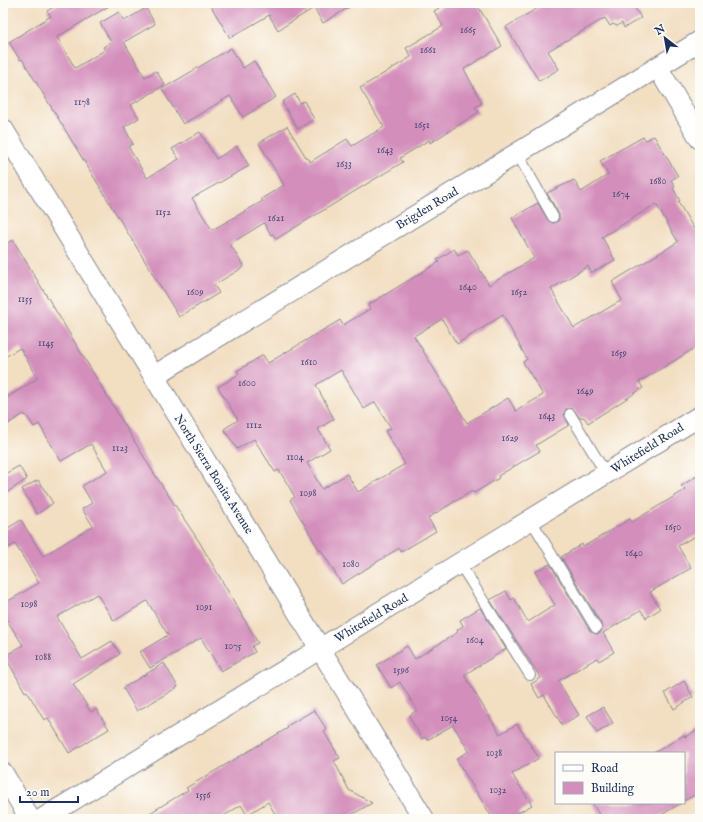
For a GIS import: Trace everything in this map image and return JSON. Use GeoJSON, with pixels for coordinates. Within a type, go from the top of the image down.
{"type":"FeatureCollection","features":[{"type":"Feature","properties":{"kind":"street","name":"Brigden Road"},"geometry":{"type":"LineString","coordinates":[[154,376],[700,41]]}},
{"type":"Feature","properties":{"kind":"street"},"geometry":{"type":"LineString","coordinates":[[658,68],[700,139]]}},
{"type":"Feature","properties":{"kind":"street","name":"North Sierra Bonita Avenue"},"geometry":{"type":"LineString","coordinates":[[3,129],[424,819]]}},
{"type":"Feature","properties":{"kind":"street","name":"Whitefield Road"},"geometry":{"type":"LineString","coordinates":[[42,819],[700,416]]}},
{"type":"Feature","properties":{"kind":"street"},"geometry":{"type":"LineString","coordinates":[[3,773],[30,819]]}},
{"type":"Feature","properties":{"kind":"lane"},"geometry":{"type":"LineString","coordinates":[[517,153],[553,217]]}},
{"type":"Feature","properties":{"kind":"lane"},"geometry":{"type":"LineString","coordinates":[[570,414],[606,474]]}},
{"type":"Feature","properties":{"kind":"lane"},"geometry":{"type":"LineString","coordinates":[[531,520],[596,628]]}},
{"type":"Feature","properties":{"kind":"lane"},"geometry":{"type":"LineString","coordinates":[[460,564],[530,675]]}},
{"type":"Feature","properties":{"kind":"building"},"geometry":{"type":"Polygon","coordinates":[[[60,3],[114,3],[57,37],[75,68],[105,50],[103,47],[111,42],[100,23],[119,12],[124,21],[146,8],[155,24],[124,42],[145,77],[156,71],[165,85],[131,105],[139,118],[124,127],[133,144],[129,146],[129,148],[147,178],[179,159],[172,149],[200,132],[216,159],[237,146],[249,166],[192,198],[212,230],[263,201],[261,199],[284,185],[259,143],[287,126],[310,162],[347,139],[352,146],[384,127],[360,88],[411,57],[406,48],[443,26],[434,11],[448,3],[476,3],[502,46],[464,69],[482,103],[475,107],[479,112],[430,143],[429,140],[400,158],[403,162],[276,239],[273,234],[271,235],[264,223],[230,244],[244,267],[214,285],[219,293],[179,317],[22,59],[20,60],[9,42],[51,16],[47,11],[60,3]]]}},
{"type":"Feature","properties":{"kind":"building"},"geometry":{"type":"Polygon","coordinates":[[[209,3],[356,3],[323,23],[314,8],[278,30],[269,15],[230,38],[209,3]]]}},
{"type":"Feature","properties":{"kind":"building"},"geometry":{"type":"Polygon","coordinates":[[[546,3],[632,3],[641,18],[624,28],[622,23],[617,26],[613,24],[610,26],[605,18],[548,51],[559,69],[539,81],[506,27],[546,3]]]}},
{"type":"Feature","properties":{"kind":"building"},"geometry":{"type":"Polygon","coordinates":[[[231,48],[243,68],[254,61],[276,97],[243,117],[230,96],[183,124],[162,89],[231,48]]]}},
{"type":"Feature","properties":{"kind":"building"},"geometry":{"type":"Polygon","coordinates":[[[295,94],[300,103],[304,101],[314,119],[298,129],[282,102],[295,94]]]}},
{"type":"Feature","properties":{"kind":"building"},"geometry":{"type":"Polygon","coordinates":[[[654,136],[678,176],[671,180],[675,186],[673,188],[680,201],[678,202],[700,239],[700,345],[639,382],[643,388],[588,423],[584,417],[580,418],[573,409],[566,409],[564,414],[569,425],[536,445],[540,451],[498,476],[499,478],[474,493],[472,491],[428,518],[436,531],[401,552],[399,548],[342,584],[321,550],[320,551],[290,500],[295,497],[279,470],[275,472],[254,439],[237,449],[224,429],[238,420],[218,387],[239,374],[237,371],[263,355],[268,363],[340,320],[343,325],[370,309],[368,305],[439,262],[437,260],[454,249],[458,255],[468,250],[489,285],[534,258],[512,218],[538,203],[548,220],[553,223],[556,222],[559,220],[559,214],[547,193],[574,180],[581,192],[608,175],[600,161],[643,137],[646,140],[654,136]],[[656,204],[602,237],[615,260],[591,273],[588,266],[551,289],[574,328],[622,300],[612,282],[678,242],[656,204]],[[503,315],[457,344],[442,319],[414,336],[467,423],[508,398],[516,411],[543,395],[523,362],[527,359],[503,315]],[[341,370],[316,385],[334,419],[318,429],[330,449],[307,463],[322,489],[347,474],[358,492],[405,464],[385,431],[391,428],[375,402],[364,409],[341,370]]]}},
{"type":"Feature","properties":{"kind":"building"},"geometry":{"type":"Polygon","coordinates":[[[13,240],[153,472],[200,543],[258,643],[252,646],[255,652],[221,671],[201,638],[150,668],[140,652],[168,635],[147,601],[114,621],[97,594],[57,617],[82,659],[112,641],[120,654],[73,684],[91,712],[96,709],[109,729],[69,753],[48,718],[44,720],[27,691],[25,692],[5,656],[23,645],[3,614],[3,604],[39,583],[15,544],[3,551],[3,531],[21,520],[43,556],[93,526],[82,509],[92,503],[82,486],[107,471],[91,444],[61,461],[39,424],[34,427],[24,414],[3,427],[3,400],[38,378],[20,348],[3,358],[3,245],[13,240]]]}},
{"type":"Feature","properties":{"kind":"building"},"geometry":{"type":"Polygon","coordinates":[[[19,466],[27,479],[3,495],[3,475],[19,466]]]}},
{"type":"Feature","properties":{"kind":"building"},"geometry":{"type":"Polygon","coordinates":[[[700,474],[700,533],[678,546],[691,568],[650,592],[660,609],[646,618],[641,610],[603,633],[614,652],[599,661],[597,658],[558,681],[579,715],[562,725],[544,695],[539,698],[531,684],[541,678],[490,600],[506,591],[511,600],[514,598],[528,622],[555,605],[535,572],[550,564],[590,631],[596,634],[600,633],[602,625],[561,557],[582,544],[583,546],[588,544],[630,519],[632,522],[685,490],[681,486],[700,474]]]}},
{"type":"Feature","properties":{"kind":"building"},"geometry":{"type":"Polygon","coordinates":[[[38,480],[53,503],[37,514],[22,489],[38,480]]]}},
{"type":"Feature","properties":{"kind":"building"},"geometry":{"type":"Polygon","coordinates":[[[480,608],[506,649],[464,675],[500,734],[517,724],[539,758],[512,774],[532,805],[518,813],[522,819],[493,819],[456,759],[469,751],[453,725],[427,740],[425,737],[422,739],[409,716],[417,710],[400,682],[391,688],[377,665],[407,646],[415,659],[458,632],[457,630],[463,626],[460,620],[480,608]]]}},
{"type":"Feature","properties":{"kind":"building"},"geometry":{"type":"Polygon","coordinates":[[[164,663],[178,687],[137,711],[123,688],[164,663]]]}},
{"type":"Feature","properties":{"kind":"building"},"geometry":{"type":"Polygon","coordinates":[[[684,681],[693,697],[674,709],[665,693],[684,681]]]}},
{"type":"Feature","properties":{"kind":"building"},"geometry":{"type":"Polygon","coordinates":[[[603,707],[613,723],[597,733],[587,716],[603,707]]]}},
{"type":"Feature","properties":{"kind":"building"},"geometry":{"type":"Polygon","coordinates":[[[314,710],[327,730],[324,732],[340,758],[334,761],[349,790],[372,803],[344,819],[278,819],[268,802],[247,815],[241,805],[219,819],[140,819],[188,790],[186,788],[288,728],[287,726],[314,710]]]}},
{"type":"Feature","properties":{"kind":"building"},"geometry":{"type":"Polygon","coordinates":[[[700,728],[700,792],[685,800],[685,752],[656,752],[684,735],[685,737],[700,728]]]}},
{"type":"Feature","properties":{"kind":"building"},"geometry":{"type":"Polygon","coordinates":[[[593,804],[679,804],[655,819],[602,819],[593,804]]]}}]}
